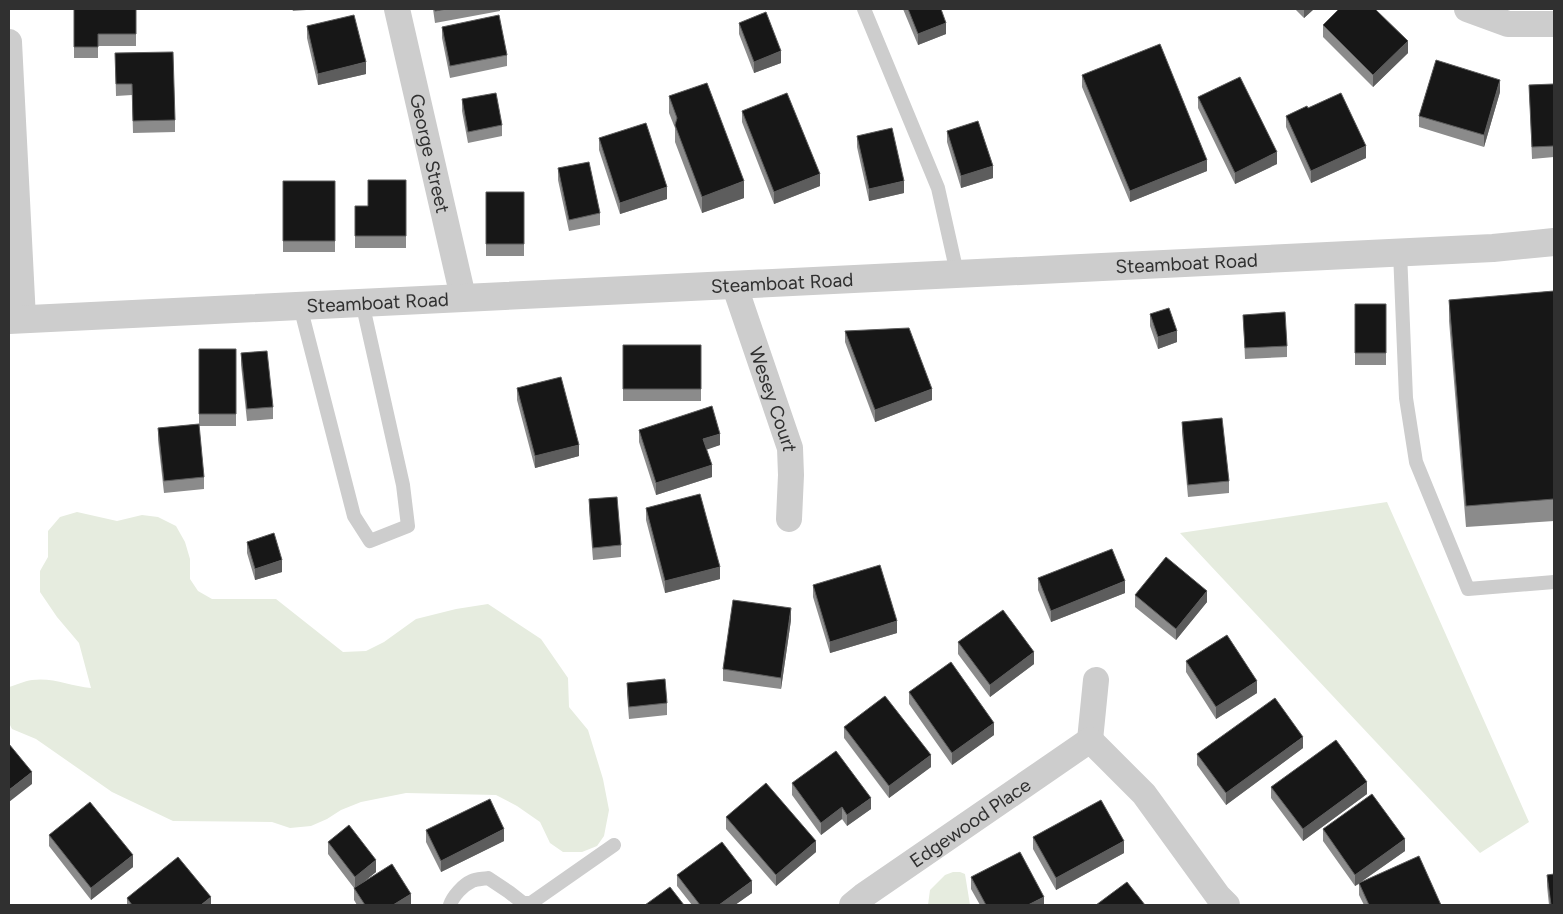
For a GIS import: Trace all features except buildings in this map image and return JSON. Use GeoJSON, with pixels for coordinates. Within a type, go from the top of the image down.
{"type":"FeatureCollection","features":[{"type":"Feature","properties":{"kind":"street","name":"George Street"},"geometry":{"type":"LineString","coordinates":[[397,9],[463,297]]}},
{"type":"Feature","properties":{"kind":"street"},"geometry":{"type":"LineString","coordinates":[[1467,9],[1508,24],[1554,24]]}},
{"type":"Feature","properties":{"kind":"street"},"geometry":{"type":"LineString","coordinates":[[9,42],[16,320]]}},
{"type":"Feature","properties":{"kind":"street","name":"Steamboat Road"},"geometry":{"type":"LineString","coordinates":[[16,320],[1493,248],[1554,242]]}},
{"type":"Feature","properties":{"kind":"street","name":"Wesey Court"},"geometry":{"type":"LineString","coordinates":[[734,284],[790,448],[789,518]]}},
{"type":"Feature","properties":{"kind":"street"},"geometry":{"type":"LineString","coordinates":[[1096,680],[1090,740],[1144,794],[1226,905]]}},
{"type":"Feature","properties":{"kind":"street","name":"Edgewood Place"},"geometry":{"type":"LineString","coordinates":[[852,905],[862,896],[1090,740]]}},
{"type":"Feature","properties":{"kind":"lane"},"geometry":{"type":"LineString","coordinates":[[864,9],[938,188],[957,273]]}},
{"type":"Feature","properties":{"kind":"lane"},"geometry":{"type":"LineString","coordinates":[[1400,252],[1406,398],[1416,462],[1468,589],[1554,582]]}},
{"type":"Feature","properties":{"kind":"lane"},"geometry":{"type":"LineString","coordinates":[[300,306],[354,516],[370,541],[408,526],[403,485],[362,302]]}},
{"type":"Feature","properties":{"kind":"lane"},"geometry":{"type":"LineString","coordinates":[[450,905],[458,891],[472,881],[488,878],[522,903],[531,903],[614,845]]}},
{"type":"Feature","properties":{"kind":"shaded area"},"geometry":{"type":"Polygon","coordinates":[[[1387,502],[1529,822],[1480,853],[1180,533],[1387,502]]]}},
{"type":"Feature","properties":{"kind":"shaded area"},"geometry":{"type":"Polygon","coordinates":[[[77,512],[117,521],[142,515],[158,517],[176,526],[185,542],[190,559],[190,579],[198,591],[212,599],[276,599],[343,652],[366,651],[384,642],[416,619],[456,609],[488,604],[541,639],[568,678],[569,707],[588,730],[603,779],[609,810],[604,836],[597,846],[582,852],[563,852],[550,843],[540,822],[517,806],[496,795],[406,793],[361,802],[311,826],[290,828],[272,822],[173,821],[112,792],[36,739],[12,729],[9,723],[9,687],[39,679],[91,688],[79,643],[57,617],[40,592],[40,571],[48,557],[48,531],[60,517],[77,512]]]}},
{"type":"Feature","properties":{"kind":"shaded area"},"geometry":{"type":"Polygon","coordinates":[[[953,872],[965,874],[970,905],[928,905],[930,890],[945,875],[953,872]]]}}]}
